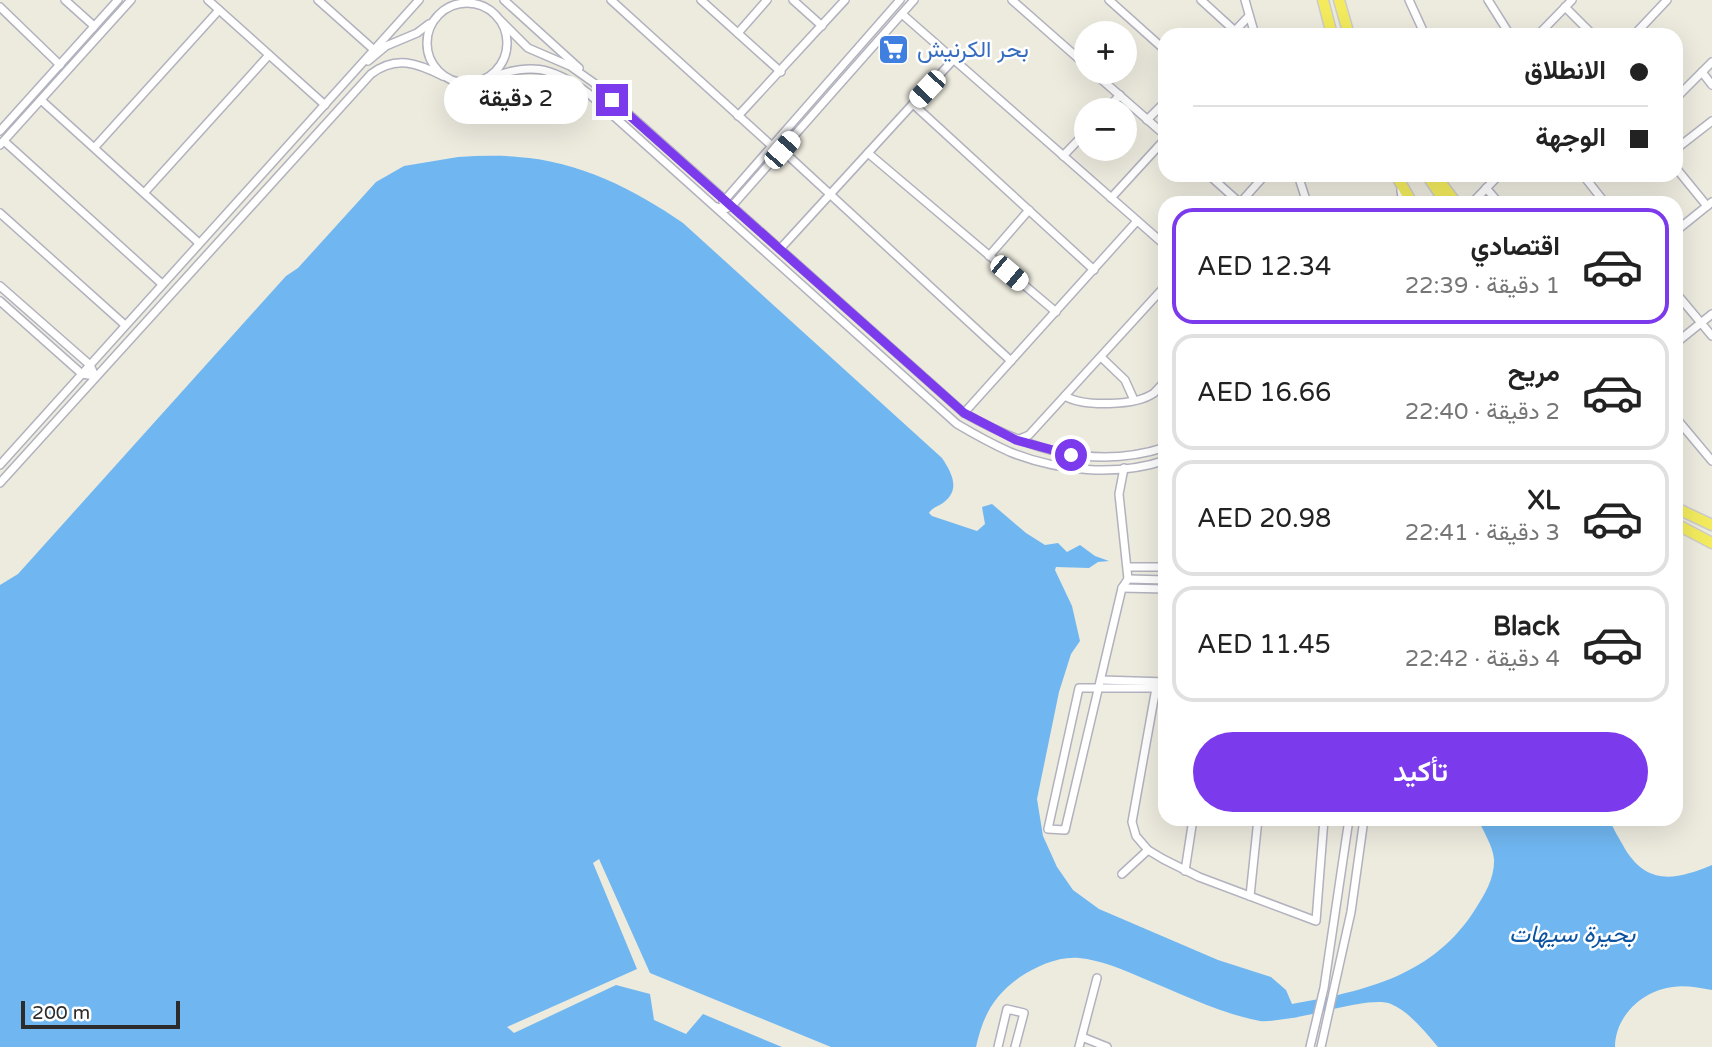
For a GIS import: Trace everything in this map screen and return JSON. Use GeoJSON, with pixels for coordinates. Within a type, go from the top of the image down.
{"type":"FeatureCollection","features":[{"type":"Feature","properties":{"kind":"main road"},"geometry":{"type":"LineString","coordinates":[[1323,0],[1330,28]]}},
{"type":"Feature","properties":{"kind":"main road"},"geometry":{"type":"LineString","coordinates":[[1339,0],[1347,28]]}},
{"type":"Feature","properties":{"kind":"main road"},"geometry":{"type":"LineString","coordinates":[[1440,182],[1452,196]]}},
{"type":"Feature","properties":{"kind":"main road"},"geometry":{"type":"LineString","coordinates":[[1683,512],[1712,526]]}},
{"type":"Feature","properties":{"kind":"main road"},"geometry":{"type":"LineString","coordinates":[[1683,528],[1712,543]]}},
{"type":"Feature","properties":{"kind":"street"},"geometry":{"type":"LineString","coordinates":[[65,0],[94,26]]}},
{"type":"Feature","properties":{"kind":"street"},"geometry":{"type":"LineString","coordinates":[[0,131],[118,0]]}},
{"type":"Feature","properties":{"kind":"street"},"geometry":{"type":"LineString","coordinates":[[131,0],[2,143],[162,284]]}},
{"type":"Feature","properties":{"kind":"street"},"geometry":{"type":"LineString","coordinates":[[208,0],[325,105]]}},
{"type":"Feature","properties":{"kind":"street"},"geometry":{"type":"LineString","coordinates":[[318,0],[373,49]]}},
{"type":"Feature","properties":{"kind":"street"},"geometry":{"type":"LineString","coordinates":[[0,465],[419,0]]}},
{"type":"Feature","properties":{"kind":"street"},"geometry":{"type":"LineString","coordinates":[[351,77],[386,46],[417,33],[433,22],[447,0]]}},
{"type":"Feature","properties":{"kind":"street"},"geometry":{"type":"LineString","coordinates":[[482,0],[528,48],[570,66],[594,83]]}},
{"type":"Feature","properties":{"kind":"street"},"geometry":{"type":"LineString","coordinates":[[504,0],[964,413],[1016,440],[1071,455],[1096,456],[1158,449]]}},
{"type":"Feature","properties":{"kind":"street"},"geometry":{"type":"LineString","coordinates":[[611,0],[772,146]]}},
{"type":"Feature","properties":{"kind":"street"},"geometry":{"type":"LineString","coordinates":[[701,0],[781,72]]}},
{"type":"Feature","properties":{"kind":"street"},"geometry":{"type":"LineString","coordinates":[[738,33],[767,0]]}},
{"type":"Feature","properties":{"kind":"street"},"geometry":{"type":"LineString","coordinates":[[793,0],[822,26]]}},
{"type":"Feature","properties":{"kind":"street"},"geometry":{"type":"LineString","coordinates":[[738,116],[845,0]]}},
{"type":"Feature","properties":{"kind":"street"},"geometry":{"type":"LineString","coordinates":[[728,219],[723,208],[724,199],[900,0]]}},
{"type":"Feature","properties":{"kind":"street"},"geometry":{"type":"LineString","coordinates":[[712,205],[723,208],[732,206],[915,0]]}},
{"type":"Feature","properties":{"kind":"street"},"geometry":{"type":"LineString","coordinates":[[1012,0],[1074,55]]}},
{"type":"Feature","properties":{"kind":"street"},"geometry":{"type":"LineString","coordinates":[[1110,0],[1158,44]]}},
{"type":"Feature","properties":{"kind":"street"},"geometry":{"type":"LineString","coordinates":[[1201,0],[1228,28]]}},
{"type":"Feature","properties":{"kind":"street"},"geometry":{"type":"LineString","coordinates":[[1245,0],[1253,28]]}},
{"type":"Feature","properties":{"kind":"street"},"geometry":{"type":"LineString","coordinates":[[1409,0],[1422,28]]}},
{"type":"Feature","properties":{"kind":"street"},"geometry":{"type":"LineString","coordinates":[[1488,0],[1506,28]]}},
{"type":"Feature","properties":{"kind":"street"},"geometry":{"type":"LineString","coordinates":[[1545,28],[1572,0]]}},
{"type":"Feature","properties":{"kind":"street"},"geometry":{"type":"LineString","coordinates":[[1641,28],[1667,0]]}},
{"type":"Feature","properties":{"kind":"street"},"geometry":{"type":"LineString","coordinates":[[439,14],[457,4],[469,3],[491,11]]}},
{"type":"Feature","properties":{"kind":"street"},"geometry":{"type":"LineString","coordinates":[[0,7],[60,65]]}},
{"type":"Feature","properties":{"kind":"street"},"geometry":{"type":"LineString","coordinates":[[1565,7],[1586,28]]}},
{"type":"Feature","properties":{"kind":"street"},"geometry":{"type":"LineString","coordinates":[[95,147],[219,10]]}},
{"type":"Feature","properties":{"kind":"street"},"geometry":{"type":"LineString","coordinates":[[902,14],[1158,239]]}},
{"type":"Feature","properties":{"kind":"street"},"geometry":{"type":"LineString","coordinates":[[1238,28],[1249,16]]}},
{"type":"Feature","properties":{"kind":"street"},"geometry":{"type":"LineString","coordinates":[[487,79],[497,71],[507,47],[506,33],[501,21]]}},
{"type":"Feature","properties":{"kind":"street"},"geometry":{"type":"LineString","coordinates":[[433,22],[427,45],[429,57],[443,76]]}},
{"type":"Feature","properties":{"kind":"street"},"geometry":{"type":"LineString","coordinates":[[66,71],[94,26]]}},
{"type":"Feature","properties":{"kind":"street"},"geometry":{"type":"LineString","coordinates":[[145,192],[269,55]]}},
{"type":"Feature","properties":{"kind":"street"},"geometry":{"type":"LineString","coordinates":[[780,249],[954,59]]}},
{"type":"Feature","properties":{"kind":"street"},"geometry":{"type":"LineString","coordinates":[[0,483],[371,74],[387,64],[400,61],[420,65],[464,83],[530,67],[566,79],[588,93],[957,424],[1011,452],[1069,468],[1108,470],[1158,463]]}},
{"type":"Feature","properties":{"kind":"street"},"geometry":{"type":"LineString","coordinates":[[1683,91],[1712,62]]}},
{"type":"Feature","properties":{"kind":"street"},"geometry":{"type":"LineString","coordinates":[[1702,72],[1712,85]]}},
{"type":"Feature","properties":{"kind":"street"},"geometry":{"type":"LineString","coordinates":[[1107,84],[1158,130]]}},
{"type":"Feature","properties":{"kind":"street"},"geometry":{"type":"LineString","coordinates":[[41,100],[199,243]]}},
{"type":"Feature","properties":{"kind":"street"},"geometry":{"type":"LineString","coordinates":[[913,104],[1094,270]]}},
{"type":"Feature","properties":{"kind":"street"},"geometry":{"type":"LineString","coordinates":[[1147,120],[1158,109]]}},
{"type":"Feature","properties":{"kind":"street"},"geometry":{"type":"LineString","coordinates":[[1683,144],[1712,121]]}},
{"type":"Feature","properties":{"kind":"street"},"geometry":{"type":"LineString","coordinates":[[1063,156],[1074,145]]}},
{"type":"Feature","properties":{"kind":"street"},"geometry":{"type":"LineString","coordinates":[[1111,198],[1158,146]]}},
{"type":"Feature","properties":{"kind":"street"},"geometry":{"type":"LineString","coordinates":[[782,150],[1011,361]]}},
{"type":"Feature","properties":{"kind":"street"},"geometry":{"type":"LineString","coordinates":[[868,153],[1056,312]]}},
{"type":"Feature","properties":{"kind":"street"},"geometry":{"type":"LineString","coordinates":[[1683,176],[1709,204],[1683,225]]}},
{"type":"Feature","properties":{"kind":"street"},"geometry":{"type":"LineString","coordinates":[[1217,182],[1232,196]]}},
{"type":"Feature","properties":{"kind":"street"},"geometry":{"type":"LineString","coordinates":[[1246,196],[1259,182]]}},
{"type":"Feature","properties":{"kind":"street"},"geometry":{"type":"LineString","coordinates":[[1479,196],[1492,182]]}},
{"type":"Feature","properties":{"kind":"street"},"geometry":{"type":"LineString","coordinates":[[1588,182],[1600,196]]}},
{"type":"Feature","properties":{"kind":"street"},"geometry":{"type":"LineString","coordinates":[[1486,188],[1493,196]]}},
{"type":"Feature","properties":{"kind":"street"},"geometry":{"type":"LineString","coordinates":[[989,256],[1029,210]]}},
{"type":"Feature","properties":{"kind":"street"},"geometry":{"type":"LineString","coordinates":[[0,213],[125,325]]}},
{"type":"Feature","properties":{"kind":"street"},"geometry":{"type":"LineString","coordinates":[[964,413],[1137,222]]}},
{"type":"Feature","properties":{"kind":"street"},"geometry":{"type":"LineString","coordinates":[[0,286],[90,365],[95,376]]}},
{"type":"Feature","properties":{"kind":"street"},"geometry":{"type":"LineString","coordinates":[[7,292],[0,300],[82,374],[95,376]]}},
{"type":"Feature","properties":{"kind":"street"},"geometry":{"type":"LineString","coordinates":[[1016,440],[1029,435],[1158,294]]}},
{"type":"Feature","properties":{"kind":"street"},"geometry":{"type":"LineString","coordinates":[[1683,301],[1712,336]]}},
{"type":"Feature","properties":{"kind":"street"},"geometry":{"type":"LineString","coordinates":[[1683,337],[1712,314]]}},
{"type":"Feature","properties":{"kind":"street"},"geometry":{"type":"LineString","coordinates":[[1101,357],[1125,380],[1134,400]]}},
{"type":"Feature","properties":{"kind":"street"},"geometry":{"type":"LineString","coordinates":[[1065,396],[1085,402],[1134,400],[1153,393],[1158,388]]}},
{"type":"Feature","properties":{"kind":"street"},"geometry":{"type":"LineString","coordinates":[[1683,426],[1712,461]]}},
{"type":"Feature","properties":{"kind":"street"},"geometry":{"type":"LineString","coordinates":[[1124,468],[1119,494],[1128,579],[1122,588],[1100,684],[1065,830],[1048,829],[1079,688],[1100,684],[1158,684]]}},
{"type":"Feature","properties":{"kind":"street"},"geometry":{"type":"LineString","coordinates":[[1128,567],[1158,567]]}},
{"type":"Feature","properties":{"kind":"street"},"geometry":{"type":"LineString","coordinates":[[1128,579],[1158,580]]}},
{"type":"Feature","properties":{"kind":"street"},"geometry":{"type":"LineString","coordinates":[[1122,588],[1158,589]]}},
{"type":"Feature","properties":{"kind":"street"},"geometry":{"type":"LineString","coordinates":[[1100,684],[1156,688],[1132,822],[1136,836],[1148,850],[1185,871],[1316,921],[1323,826]]}},
{"type":"Feature","properties":{"kind":"street"},"geometry":{"type":"LineString","coordinates":[[1185,871],[1192,826]]}},
{"type":"Feature","properties":{"kind":"street"},"geometry":{"type":"LineString","coordinates":[[1250,896],[1257,826]]}},
{"type":"Feature","properties":{"kind":"street"},"geometry":{"type":"LineString","coordinates":[[1310,1047],[1324,988],[1348,826]]}},
{"type":"Feature","properties":{"kind":"street"},"geometry":{"type":"LineString","coordinates":[[1321,1047],[1337,983],[1363,826]]}},
{"type":"Feature","properties":{"kind":"street"},"geometry":{"type":"LineString","coordinates":[[1122,874],[1148,850]]}},
{"type":"Feature","properties":{"kind":"street"},"geometry":{"type":"LineString","coordinates":[[1079,1047],[1097,978]]}},
{"type":"Feature","properties":{"kind":"street"},"geometry":{"type":"LineString","coordinates":[[998,1047],[1007,1009],[1024,1013],[1015,1047]]}},
{"type":"Feature","properties":{"kind":"street"},"geometry":{"type":"LineString","coordinates":[[1082,1037],[1107,1047]]}},
{"type":"Feature","properties":{"kind":"water","name":"بحيرة سيهات"},"geometry":{"type":"Polygon","coordinates":[[[510,156],[540,160],[584,171],[645,199],[683,223],[942,458],[953,481],[952,493],[929,513],[932,516],[977,531],[985,524],[982,507],[992,504],[1026,533],[1045,545],[1058,543],[1067,552],[1080,545],[1095,556],[1109,561],[1098,562],[1089,568],[1056,567],[1055,570],[1072,606],[1080,641],[1071,654],[1059,692],[1037,799],[1043,836],[1057,867],[1073,890],[1099,909],[1218,960],[1271,977],[1286,990],[1292,1004],[1346,993],[1396,977],[1440,950],[1459,931],[1489,885],[1494,866],[1493,854],[1481,826],[1613,826],[1634,861],[1653,874],[1675,876],[1712,865],[1712,990],[1678,986],[1651,993],[1625,1015],[1616,1036],[1615,1047],[1438,1047],[1411,1017],[1391,1004],[1371,1002],[1292,1018],[1260,1021],[1214,1008],[1111,965],[1071,958],[1056,960],[1034,969],[1011,984],[990,1008],[976,1047],[831,1047],[650,973],[599,859],[593,863],[637,969],[507,1027],[514,1033],[616,985],[650,994],[654,1020],[686,1034],[703,1014],[782,1047],[0,1047],[0,585],[18,574],[286,276],[298,268],[376,182],[404,166],[458,157],[510,156]]]}},
{"type":"Feature","properties":{"kind":"place","name":"بحر الكرنيش"},"geometry":{"type":"Point","coordinates":[894,49]}},
{"type":"Feature","properties":{"kind":"route"},"geometry":{"type":"LineString","coordinates":[[612,100],[964,413],[1016,440],[1071,455]]}}]}
